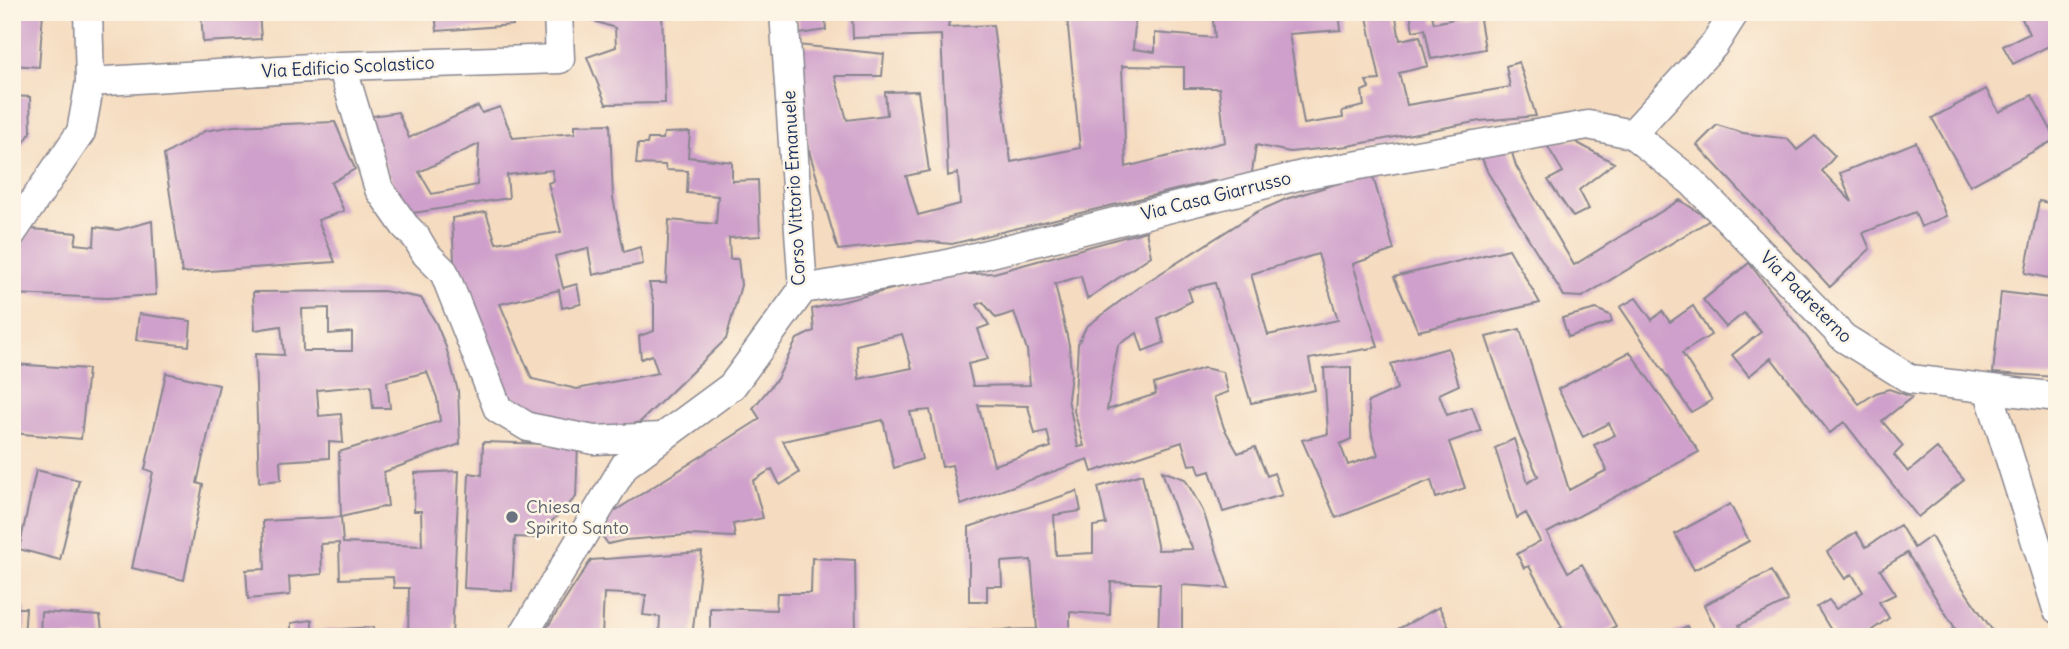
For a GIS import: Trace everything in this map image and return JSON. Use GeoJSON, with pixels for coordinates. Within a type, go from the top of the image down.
{"type":"FeatureCollection","features":[{"type":"Feature","properties":{"kind":"street"},"geometry":{"type":"LineString","coordinates":[[12,233],[81,132],[90,82],[88,12]]}},
{"type":"Feature","properties":{"kind":"street","name":"Via Edificio Scolastico"},"geometry":{"type":"LineString","coordinates":[[90,82],[342,66],[561,59],[558,12]]}},
{"type":"Feature","properties":{"kind":"street","name":"Corso Vittorio Emanuele"},"geometry":{"type":"LineString","coordinates":[[522,637],[625,465],[732,386],[803,289],[784,12]]}},
{"type":"Feature","properties":{"kind":"street"},"geometry":{"type":"LineString","coordinates":[[1632,134],[1714,45],[1735,12]]}},
{"type":"Feature","properties":{"kind":"street"},"geometry":{"type":"LineString","coordinates":[[342,66],[379,189],[426,254],[444,272],[498,409],[528,427],[594,440],[662,438]]}},
{"type":"Feature","properties":{"kind":"street","name":"Via Casa Giarrusso"},"geometry":{"type":"LineString","coordinates":[[803,289],[943,265],[1302,175],[1588,125],[1632,134]]}},
{"type":"Feature","properties":{"kind":"street","name":"Via Padreterno"},"geometry":{"type":"LineString","coordinates":[[1632,134],[1692,182],[1844,338],[1910,379],[2057,397]]}},
{"type":"Feature","properties":{"kind":"street"},"geometry":{"type":"LineString","coordinates":[[1988,389],[2057,610]]}},
{"type":"Feature","properties":{"kind":"building"},"geometry":{"type":"Polygon","coordinates":[[[12,12],[43,12],[39,67],[12,65],[12,12]]]}},
{"type":"Feature","properties":{"kind":"building"},"geometry":{"type":"Polygon","coordinates":[[[201,12],[259,12],[261,39],[203,42],[201,12]]]}},
{"type":"Feature","properties":{"kind":"building"},"geometry":{"type":"Polygon","coordinates":[[[435,12],[512,12],[513,25],[437,31],[435,12]]]}},
{"type":"Feature","properties":{"kind":"building"},"geometry":{"type":"Polygon","coordinates":[[[593,12],[662,12],[665,103],[606,104],[587,57],[616,47],[615,28],[591,20],[593,12]]]}},
{"type":"Feature","properties":{"kind":"building"},"geometry":{"type":"Polygon","coordinates":[[[798,12],[825,12],[826,30],[799,34],[798,12]]]}},
{"type":"Feature","properties":{"kind":"building"},"geometry":{"type":"Polygon","coordinates":[[[852,12],[951,12],[948,27],[993,25],[1011,162],[1080,148],[1067,17],[1077,16],[1076,12],[1136,12],[1133,49],[1155,52],[1155,33],[1215,38],[1212,12],[1339,12],[1341,30],[1289,34],[1304,124],[1343,118],[1342,111],[1364,106],[1362,91],[1369,88],[1366,81],[1380,80],[1366,12],[1395,12],[1400,40],[1420,36],[1428,66],[1399,73],[1407,105],[1510,87],[1506,66],[1519,62],[1536,116],[1480,121],[1348,146],[1290,152],[1256,145],[1251,179],[1212,181],[952,244],[920,241],[838,250],[810,154],[798,45],[884,54],[882,76],[835,76],[847,120],[887,115],[885,92],[918,91],[929,171],[906,176],[918,215],[960,204],[958,173],[948,176],[941,35],[853,38],[852,12]],[[1122,66],[1126,167],[1225,142],[1219,88],[1184,88],[1184,67],[1122,66]]]}},
{"type":"Feature","properties":{"kind":"building"},"geometry":{"type":"Polygon","coordinates":[[[1410,12],[1431,12],[1434,23],[1479,14],[1485,49],[1431,59],[1425,29],[1413,31],[1410,12]]]}},
{"type":"Feature","properties":{"kind":"building"},"geometry":{"type":"Polygon","coordinates":[[[2019,12],[2057,12],[2057,42],[2013,64],[2003,46],[2029,34],[2019,12]]]}},
{"type":"Feature","properties":{"kind":"building"},"geometry":{"type":"Polygon","coordinates":[[[1986,89],[1999,112],[2032,95],[2056,139],[1970,186],[1932,118],[1986,89]]]}},
{"type":"Feature","properties":{"kind":"building"},"geometry":{"type":"Polygon","coordinates":[[[12,96],[30,97],[31,132],[12,161],[12,96]]]}},
{"type":"Feature","properties":{"kind":"building"},"geometry":{"type":"Polygon","coordinates":[[[478,106],[482,113],[500,107],[513,138],[575,133],[575,125],[610,124],[613,198],[624,252],[640,247],[643,264],[593,275],[588,248],[555,256],[563,288],[577,284],[581,304],[562,308],[559,290],[500,304],[532,379],[577,389],[658,373],[652,355],[641,359],[639,336],[654,331],[654,304],[649,283],[666,283],[669,220],[716,224],[718,196],[687,193],[688,171],[666,170],[665,165],[636,164],[638,144],[647,144],[648,139],[663,139],[664,133],[690,132],[688,157],[732,162],[732,181],[758,180],[760,236],[729,238],[730,259],[738,259],[741,285],[726,339],[640,422],[600,433],[568,430],[514,407],[497,383],[455,282],[452,218],[486,212],[496,243],[561,232],[548,183],[554,181],[552,170],[507,175],[509,198],[407,214],[366,117],[398,112],[409,138],[478,106]],[[479,144],[419,172],[432,194],[477,185],[479,144]]]}},
{"type":"Feature","properties":{"kind":"building"},"geometry":{"type":"Polygon","coordinates":[[[335,122],[355,169],[331,183],[344,211],[318,220],[335,262],[182,273],[164,155],[205,131],[234,126],[335,122]]]}},
{"type":"Feature","properties":{"kind":"building"},"geometry":{"type":"Polygon","coordinates":[[[1717,125],[1743,133],[1788,139],[1797,150],[1815,136],[1835,156],[1822,171],[1852,202],[1840,173],[1916,142],[1946,216],[1921,227],[1915,212],[1863,233],[1870,249],[1830,287],[1697,145],[1717,125]]]}},
{"type":"Feature","properties":{"kind":"building"},"geometry":{"type":"Polygon","coordinates":[[[1574,141],[1614,163],[1579,190],[1589,209],[1573,217],[1548,180],[1563,172],[1545,142],[1574,141]]]}},
{"type":"Feature","properties":{"kind":"building"},"geometry":{"type":"Polygon","coordinates":[[[1510,146],[1516,166],[1574,265],[1680,200],[1710,220],[1582,297],[1564,296],[1488,173],[1481,156],[1510,146]]]}},
{"type":"Feature","properties":{"kind":"building"},"geometry":{"type":"Polygon","coordinates":[[[1372,173],[1394,250],[1353,264],[1378,347],[1309,359],[1315,390],[1251,403],[1215,283],[1188,289],[1192,301],[1158,318],[1164,343],[1143,351],[1137,333],[1118,345],[1107,410],[1156,394],[1154,384],[1204,368],[1223,372],[1228,392],[1214,397],[1224,428],[1238,453],[1255,447],[1267,476],[1274,473],[1282,495],[1223,512],[1210,471],[1200,474],[1197,464],[1189,465],[1182,442],[1092,472],[1088,459],[961,505],[952,465],[942,467],[930,410],[910,412],[922,459],[894,468],[883,420],[783,441],[799,473],[780,485],[772,469],[753,481],[763,518],[733,524],[735,537],[688,535],[608,544],[598,530],[610,514],[760,419],[753,408],[777,379],[797,339],[814,331],[812,309],[949,275],[994,273],[1146,231],[1151,256],[1087,299],[1081,276],[1055,284],[1069,345],[1071,375],[1068,399],[1078,447],[1084,446],[1074,411],[1078,344],[1086,327],[1139,287],[1257,212],[1286,199],[1372,173]],[[1318,254],[1251,274],[1268,335],[1338,320],[1318,254]],[[983,302],[977,305],[989,325],[978,329],[988,359],[968,364],[973,386],[1030,385],[1027,350],[1014,312],[996,318],[983,302]],[[902,334],[856,345],[859,379],[912,368],[902,334]],[[978,405],[994,465],[1051,447],[1047,431],[1035,434],[1028,406],[978,405]]]}},
{"type":"Feature","properties":{"kind":"building"},"geometry":{"type":"Polygon","coordinates":[[[2056,196],[2057,280],[2025,273],[2039,201],[2054,204],[2056,196]]]}},
{"type":"Feature","properties":{"kind":"building"},"geometry":{"type":"Polygon","coordinates":[[[152,221],[156,295],[107,298],[12,294],[12,258],[32,229],[77,233],[75,244],[94,246],[95,227],[118,230],[152,221]]]}},
{"type":"Feature","properties":{"kind":"building"},"geometry":{"type":"Polygon","coordinates":[[[1509,249],[1540,303],[1418,331],[1394,277],[1509,249]]]}},
{"type":"Feature","properties":{"kind":"building"},"geometry":{"type":"Polygon","coordinates":[[[1749,263],[1859,404],[1876,393],[1889,389],[1912,397],[1882,421],[1903,446],[1894,455],[1908,472],[1937,448],[1964,480],[1918,517],[1844,422],[1830,433],[1771,358],[1749,376],[1732,355],[1761,332],[1744,313],[1726,327],[1703,300],[1749,263]]]}},
{"type":"Feature","properties":{"kind":"building"},"geometry":{"type":"Polygon","coordinates":[[[384,291],[421,298],[446,347],[458,391],[460,444],[384,472],[388,506],[341,517],[339,452],[440,421],[437,398],[427,372],[387,382],[390,408],[373,408],[371,385],[317,390],[319,416],[341,414],[343,443],[329,442],[329,458],[280,461],[281,480],[259,482],[255,354],[284,355],[281,326],[255,330],[253,292],[384,291]],[[329,308],[302,309],[303,351],[352,351],[352,332],[329,334],[329,308]]]}},
{"type":"Feature","properties":{"kind":"building"},"geometry":{"type":"Polygon","coordinates":[[[2001,292],[2057,299],[2057,377],[1993,373],[2001,292]]]}},
{"type":"Feature","properties":{"kind":"building"},"geometry":{"type":"Polygon","coordinates":[[[1636,298],[1652,320],[1662,311],[1670,322],[1693,306],[1711,335],[1682,353],[1712,400],[1691,412],[1620,307],[1636,298]]]}},
{"type":"Feature","properties":{"kind":"building"},"geometry":{"type":"Polygon","coordinates":[[[1596,309],[1610,315],[1612,322],[1568,337],[1562,318],[1596,309]]]}},
{"type":"Feature","properties":{"kind":"building"},"geometry":{"type":"Polygon","coordinates":[[[139,314],[191,321],[189,346],[136,340],[139,314]]]}},
{"type":"Feature","properties":{"kind":"building"},"geometry":{"type":"Polygon","coordinates":[[[1520,329],[1569,490],[1607,470],[1594,445],[1615,435],[1609,423],[1583,437],[1558,389],[1630,352],[1699,452],[1547,533],[1568,572],[1582,564],[1616,626],[1596,637],[1551,637],[1550,635],[1562,627],[1529,566],[1524,568],[1517,554],[1540,541],[1526,513],[1517,518],[1495,448],[1514,439],[1528,483],[1538,476],[1520,437],[1486,337],[1520,329]]]}},
{"type":"Feature","properties":{"kind":"building"},"geometry":{"type":"Polygon","coordinates":[[[1448,348],[1459,385],[1439,394],[1447,415],[1472,407],[1481,431],[1449,442],[1465,488],[1436,498],[1431,480],[1336,518],[1302,440],[1328,434],[1324,368],[1351,367],[1351,439],[1340,444],[1348,465],[1378,455],[1372,436],[1368,402],[1397,389],[1391,364],[1448,348]]]}},
{"type":"Feature","properties":{"kind":"building"},"geometry":{"type":"Polygon","coordinates":[[[12,364],[88,369],[81,439],[12,433],[12,364]]]}},
{"type":"Feature","properties":{"kind":"building"},"geometry":{"type":"Polygon","coordinates":[[[166,373],[219,385],[197,483],[203,485],[184,580],[132,568],[153,472],[145,469],[166,373]]]}},
{"type":"Feature","properties":{"kind":"building","name":"Chiesa Spirito Santo"},"geometry":{"type":"Polygon","coordinates":[[[483,442],[578,445],[576,497],[535,538],[515,537],[512,591],[464,588],[469,473],[482,475],[483,442]]]}},
{"type":"Feature","properties":{"kind":"building"},"geometry":{"type":"Polygon","coordinates":[[[36,470],[79,480],[60,560],[19,549],[36,470]]]}},
{"type":"Feature","properties":{"kind":"building"},"geometry":{"type":"Polygon","coordinates":[[[459,471],[452,637],[408,637],[409,588],[394,588],[393,577],[340,579],[339,543],[321,544],[322,574],[289,577],[290,595],[248,599],[246,570],[265,569],[263,521],[341,517],[343,543],[422,546],[421,511],[414,511],[415,473],[459,471]]]}},
{"type":"Feature","properties":{"kind":"building"},"geometry":{"type":"Polygon","coordinates":[[[1162,471],[1185,479],[1203,511],[1229,588],[1182,585],[1182,637],[1158,637],[1160,584],[1111,582],[1110,615],[1070,612],[1070,637],[966,637],[966,631],[1037,629],[1031,560],[1001,562],[1002,586],[987,586],[987,601],[969,601],[969,527],[1077,491],[1081,511],[1054,515],[1056,555],[1093,553],[1093,526],[1106,524],[1098,487],[1142,474],[1158,550],[1193,549],[1180,523],[1162,471]]]}},
{"type":"Feature","properties":{"kind":"building"},"geometry":{"type":"Polygon","coordinates":[[[1730,504],[1749,541],[1694,570],[1675,534],[1730,504]]]}},
{"type":"Feature","properties":{"kind":"building"},"geometry":{"type":"Polygon","coordinates":[[[1900,525],[1914,548],[1931,536],[1949,568],[1997,637],[1941,637],[1955,628],[1907,553],[1880,570],[1896,594],[1879,602],[1889,618],[1862,637],[1835,637],[1817,607],[1829,600],[1836,609],[1863,592],[1852,574],[1845,579],[1827,552],[1856,532],[1866,547],[1900,525]]]}},
{"type":"Feature","properties":{"kind":"building"},"geometry":{"type":"Polygon","coordinates":[[[702,552],[692,637],[659,637],[660,617],[643,615],[646,595],[604,593],[602,637],[541,637],[591,560],[702,552]]]}},
{"type":"Feature","properties":{"kind":"building"},"geometry":{"type":"Polygon","coordinates":[[[812,558],[855,560],[856,637],[710,637],[710,608],[776,610],[777,593],[811,593],[812,558]]]}},
{"type":"Feature","properties":{"kind":"building"},"geometry":{"type":"Polygon","coordinates":[[[1771,571],[1788,601],[1739,625],[1746,637],[1720,637],[1704,605],[1771,571]]]}},
{"type":"Feature","properties":{"kind":"building"},"geometry":{"type":"Polygon","coordinates":[[[1439,607],[1454,637],[1383,637],[1439,607]]]}},
{"type":"Feature","properties":{"kind":"building"},"geometry":{"type":"Polygon","coordinates":[[[12,608],[26,608],[24,637],[12,637],[12,608]]]}},
{"type":"Feature","properties":{"kind":"building"},"geometry":{"type":"Polygon","coordinates":[[[41,612],[100,616],[103,637],[40,637],[41,612]]]}},
{"type":"Feature","properties":{"kind":"building"},"geometry":{"type":"Polygon","coordinates":[[[312,620],[312,631],[374,627],[374,637],[291,637],[291,623],[312,620]]]}},
{"type":"Feature","properties":{"kind":"building"},"geometry":{"type":"Polygon","coordinates":[[[1687,626],[1692,637],[1665,637],[1687,626]]]}},
{"type":"Feature","properties":{"kind":"building"},"geometry":{"type":"Polygon","coordinates":[[[205,630],[205,637],[177,637],[177,631],[205,630]]]}},
{"type":"Feature","properties":{"kind":"place","name":"Chiesa Spirito Santo"},"geometry":{"type":"Point","coordinates":[512,517]}}]}
